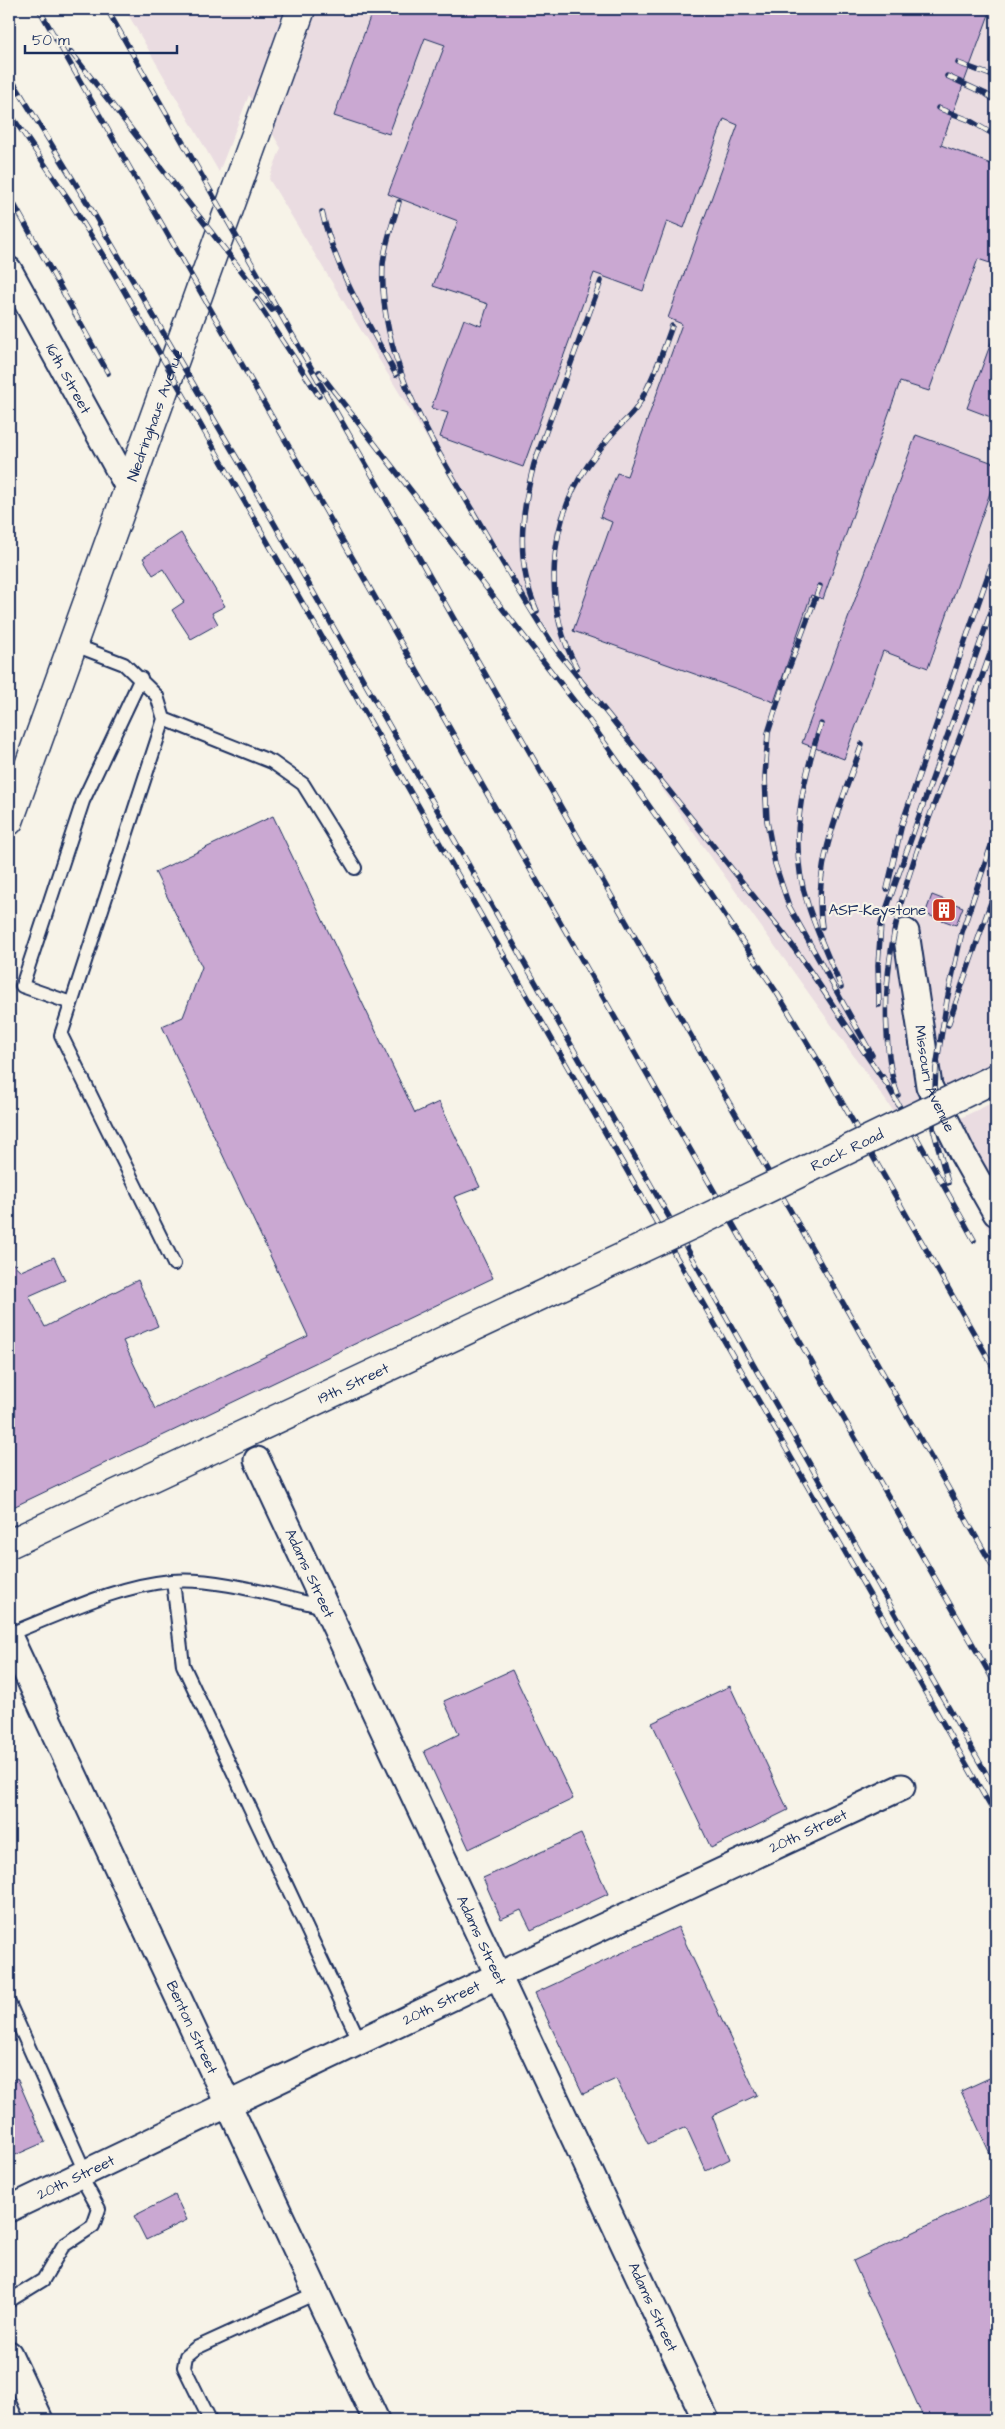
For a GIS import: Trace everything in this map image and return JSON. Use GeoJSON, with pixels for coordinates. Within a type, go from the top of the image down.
{"type":"FeatureCollection","features":[{"type":"Feature","properties":{"kind":"main road","name":"Niedringhaus Avenue"},"geometry":{"type":"LineString","coordinates":[[9,821],[300,9]]}},
{"type":"Feature","properties":{"kind":"main road","name":"Rock Road"},"geometry":{"type":"LineString","coordinates":[[698,1222],[996,1078]]}},
{"type":"Feature","properties":{"kind":"main road","name":"19th Street"},"geometry":{"type":"LineString","coordinates":[[9,1544],[698,1222]]}},
{"type":"Feature","properties":{"kind":"street","name":"16th Street"},"geometry":{"type":"LineString","coordinates":[[9,270],[128,487]]}},
{"type":"Feature","properties":{"kind":"street","name":"Missouri Avenue"},"geometry":{"type":"LineString","coordinates":[[906,932],[928,1086],[962,1153],[996,1213]]}},
{"type":"Feature","properties":{"kind":"street","name":"Adams Street"},"geometry":{"type":"LineString","coordinates":[[257,1460],[706,2420]]}},
{"type":"Feature","properties":{"kind":"street","name":"Benton Street"},"geometry":{"type":"LineString","coordinates":[[9,1635],[227,2105],[376,2420]]}},
{"type":"Feature","properties":{"kind":"street","name":"20th Street"},"geometry":{"type":"LineString","coordinates":[[9,2209],[497,1976],[902,1787]]}},
{"type":"Feature","properties":{"kind":"street"},"geometry":{"type":"LineString","coordinates":[[9,2354],[40,2420]]}},
{"type":"Feature","properties":{"kind":"lane"},"geometry":{"type":"LineString","coordinates":[[72,644],[124,664],[158,696],[164,719],[61,1035],[174,1264]]}},
{"type":"Feature","properties":{"kind":"lane"},"geometry":{"type":"LineString","coordinates":[[71,1003],[22,986],[83,801],[141,678]]}},
{"type":"Feature","properties":{"kind":"lane"},"geometry":{"type":"LineString","coordinates":[[164,719],[272,762],[303,784],[355,868]]}},
{"type":"Feature","properties":{"kind":"lane"},"geometry":{"type":"LineString","coordinates":[[173,1581],[183,1665],[360,2042]]}},
{"type":"Feature","properties":{"kind":"lane"},"geometry":{"type":"LineString","coordinates":[[9,1635],[128,1589],[173,1581],[213,1583],[325,1607]]}},
{"type":"Feature","properties":{"kind":"lane"},"geometry":{"type":"LineString","coordinates":[[9,2004],[99,2209],[93,2226],[63,2246],[43,2280],[9,2301]]}},
{"type":"Feature","properties":{"kind":"lane"},"geometry":{"type":"LineString","coordinates":[[210,2420],[184,2367],[186,2356],[196,2348],[316,2293]]}},
{"type":"Feature","properties":{"kind":"shaded area"},"geometry":{"type":"Polygon","coordinates":[[[125,9],[996,9],[996,1065],[894,1112],[520,591],[269,179],[281,148],[249,95],[219,172],[125,9]]]}},
{"type":"Feature","properties":{"kind":"shaded area"},"geometry":{"type":"Polygon","coordinates":[[[996,1101],[996,1243],[933,1131],[996,1101]]]}},
{"type":"Feature","properties":{"kind":"building"},"geometry":{"type":"Polygon","coordinates":[[[373,9],[991,9],[941,145],[996,166],[996,265],[978,259],[929,391],[900,382],[823,599],[811,595],[774,702],[573,631],[612,522],[600,517],[617,473],[627,476],[682,324],[668,318],[738,125],[724,119],[684,228],[667,221],[643,291],[594,273],[523,467],[440,437],[448,413],[431,408],[464,319],[481,326],[488,304],[433,286],[458,221],[388,194],[445,45],[425,38],[389,134],[334,116],[373,9]]]}},
{"type":"Feature","properties":{"kind":"building"},"geometry":{"type":"Polygon","coordinates":[[[996,329],[996,419],[967,408],[996,329]]]}},
{"type":"Feature","properties":{"kind":"building"},"geometry":{"type":"Polygon","coordinates":[[[916,435],[996,464],[996,476],[928,668],[883,651],[844,759],[802,743],[916,435]]]}},
{"type":"Feature","properties":{"kind":"building"},"geometry":{"type":"Polygon","coordinates":[[[181,533],[225,606],[212,613],[218,624],[191,639],[172,610],[184,602],[163,569],[153,575],[143,558],[181,533]]]}},
{"type":"Feature","properties":{"kind":"building"},"geometry":{"type":"Polygon","coordinates":[[[273,816],[415,1113],[439,1102],[480,1187],[454,1197],[493,1278],[9,1509],[9,1260],[21,1271],[54,1257],[65,1280],[29,1296],[45,1327],[138,1280],[158,1326],[123,1341],[155,1409],[308,1336],[162,1026],[183,1017],[202,967],[155,872],[273,816]]]}},
{"type":"Feature","properties":{"kind":"building","name":"ASF-Keystone"},"geometry":{"type":"Polygon","coordinates":[[[932,895],[963,907],[956,925],[925,914],[932,895]]]}},
{"type":"Feature","properties":{"kind":"building"},"geometry":{"type":"Polygon","coordinates":[[[512,1670],[573,1799],[469,1849],[424,1751],[459,1734],[444,1701],[512,1670]]]}},
{"type":"Feature","properties":{"kind":"building"},"geometry":{"type":"Polygon","coordinates":[[[730,1686],[788,1810],[711,1848],[652,1723],[730,1686]]]}},
{"type":"Feature","properties":{"kind":"building"},"geometry":{"type":"Polygon","coordinates":[[[581,1834],[608,1894],[531,1930],[521,1910],[501,1919],[483,1878],[581,1834]]]}},
{"type":"Feature","properties":{"kind":"building"},"geometry":{"type":"Polygon","coordinates":[[[678,1927],[757,2095],[712,2116],[730,2159],[706,2171],[686,2127],[648,2144],[616,2079],[583,2094],[535,1993],[678,1927]]]}},
{"type":"Feature","properties":{"kind":"building"},"geometry":{"type":"Polygon","coordinates":[[[996,2075],[996,2159],[993,2160],[961,2091],[996,2075]]]}},
{"type":"Feature","properties":{"kind":"building"},"geometry":{"type":"Polygon","coordinates":[[[17,2078],[45,2142],[11,2157],[9,2152],[9,2082],[17,2078]]]}},
{"type":"Feature","properties":{"kind":"building"},"geometry":{"type":"Polygon","coordinates":[[[996,2193],[996,2420],[921,2420],[924,2419],[853,2261],[996,2193]]]}},
{"type":"Feature","properties":{"kind":"building"},"geometry":{"type":"Polygon","coordinates":[[[175,2195],[187,2220],[146,2240],[134,2216],[175,2195]]]}},
{"type":"Feature","properties":{"kind":"railway"},"geometry":{"type":"LineString","coordinates":[[39,9],[996,1685]]}},
{"type":"Feature","properties":{"kind":"railway"},"geometry":{"type":"LineString","coordinates":[[107,9],[996,1572]]}},
{"type":"Feature","properties":{"kind":"railway"},"geometry":{"type":"LineString","coordinates":[[71,52],[272,310]]}},
{"type":"Feature","properties":{"kind":"railway"},"geometry":{"type":"LineString","coordinates":[[958,63],[996,77]]}},
{"type":"Feature","properties":{"kind":"railway"},"geometry":{"type":"LineString","coordinates":[[9,75],[91,209],[246,474],[996,1791]]}},
{"type":"Feature","properties":{"kind":"railway"},"geometry":{"type":"LineString","coordinates":[[947,76],[986,94],[996,101]]}},
{"type":"Feature","properties":{"kind":"railway"},"geometry":{"type":"LineString","coordinates":[[938,108],[969,120],[996,136]]}},
{"type":"Feature","properties":{"kind":"railway"},"geometry":{"type":"LineString","coordinates":[[9,112],[69,200],[112,270],[996,1816]]}},
{"type":"Feature","properties":{"kind":"railway"},"geometry":{"type":"LineString","coordinates":[[9,195],[108,373]]}},
{"type":"Feature","properties":{"kind":"railway"},"geometry":{"type":"LineString","coordinates":[[399,202],[387,241],[383,264],[384,298],[389,330],[397,362],[409,393],[439,453],[514,582],[558,652],[784,934],[886,1083]]}},
{"type":"Feature","properties":{"kind":"railway"},"geometry":{"type":"LineString","coordinates":[[322,212],[344,276],[396,375]]}},
{"type":"Feature","properties":{"kind":"railway"},"geometry":{"type":"LineString","coordinates":[[537,611],[525,574],[523,556],[523,520],[529,483],[534,464],[601,281]]}},
{"type":"Feature","properties":{"kind":"railway"},"geometry":{"type":"LineString","coordinates":[[256,300],[319,396]]}},
{"type":"Feature","properties":{"kind":"railway"},"geometry":{"type":"LineString","coordinates":[[577,668],[566,644],[555,592],[554,565],[564,513],[574,488],[588,465],[637,407],[652,378],[672,326]]}},
{"type":"Feature","properties":{"kind":"railway"},"geometry":{"type":"LineString","coordinates":[[319,372],[588,719],[706,887],[777,993],[819,1062],[996,1372]]}},
{"type":"Feature","properties":{"kind":"railway"},"geometry":{"type":"LineString","coordinates":[[887,889],[902,824],[996,552]]}},
{"type":"Feature","properties":{"kind":"railway"},"geometry":{"type":"LineString","coordinates":[[820,586],[786,676],[768,733],[765,777],[767,821],[775,864],[789,906],[872,1055]]}},
{"type":"Feature","properties":{"kind":"railway"},"geometry":{"type":"LineString","coordinates":[[879,1005],[878,965],[881,924],[996,598]]}},
{"type":"Feature","properties":{"kind":"railway"},"geometry":{"type":"LineString","coordinates":[[898,1095],[890,1064],[887,1032],[887,995],[890,959],[896,924],[915,857],[996,637]]}},
{"type":"Feature","properties":{"kind":"railway"},"geometry":{"type":"LineString","coordinates":[[821,724],[803,791],[798,837],[798,860],[808,905],[841,987]]}},
{"type":"Feature","properties":{"kind":"railway"},"geometry":{"type":"LineString","coordinates":[[822,927],[820,903],[825,857],[838,811],[862,744]]}},
{"type":"Feature","properties":{"kind":"railway"},"geometry":{"type":"LineString","coordinates":[[948,1183],[933,1128],[936,1068],[947,1000],[962,932],[996,831]]}},
{"type":"Feature","properties":{"kind":"railway"},"geometry":{"type":"LineString","coordinates":[[948,1025],[996,888]]}},
{"type":"Feature","properties":{"kind":"railway"},"geometry":{"type":"LineString","coordinates":[[883,1077],[974,1240]]}},
{"type":"Feature","properties":{"kind":"place","name":"ASF-Keystone"},"geometry":{"type":"Point","coordinates":[944,910]}}]}
